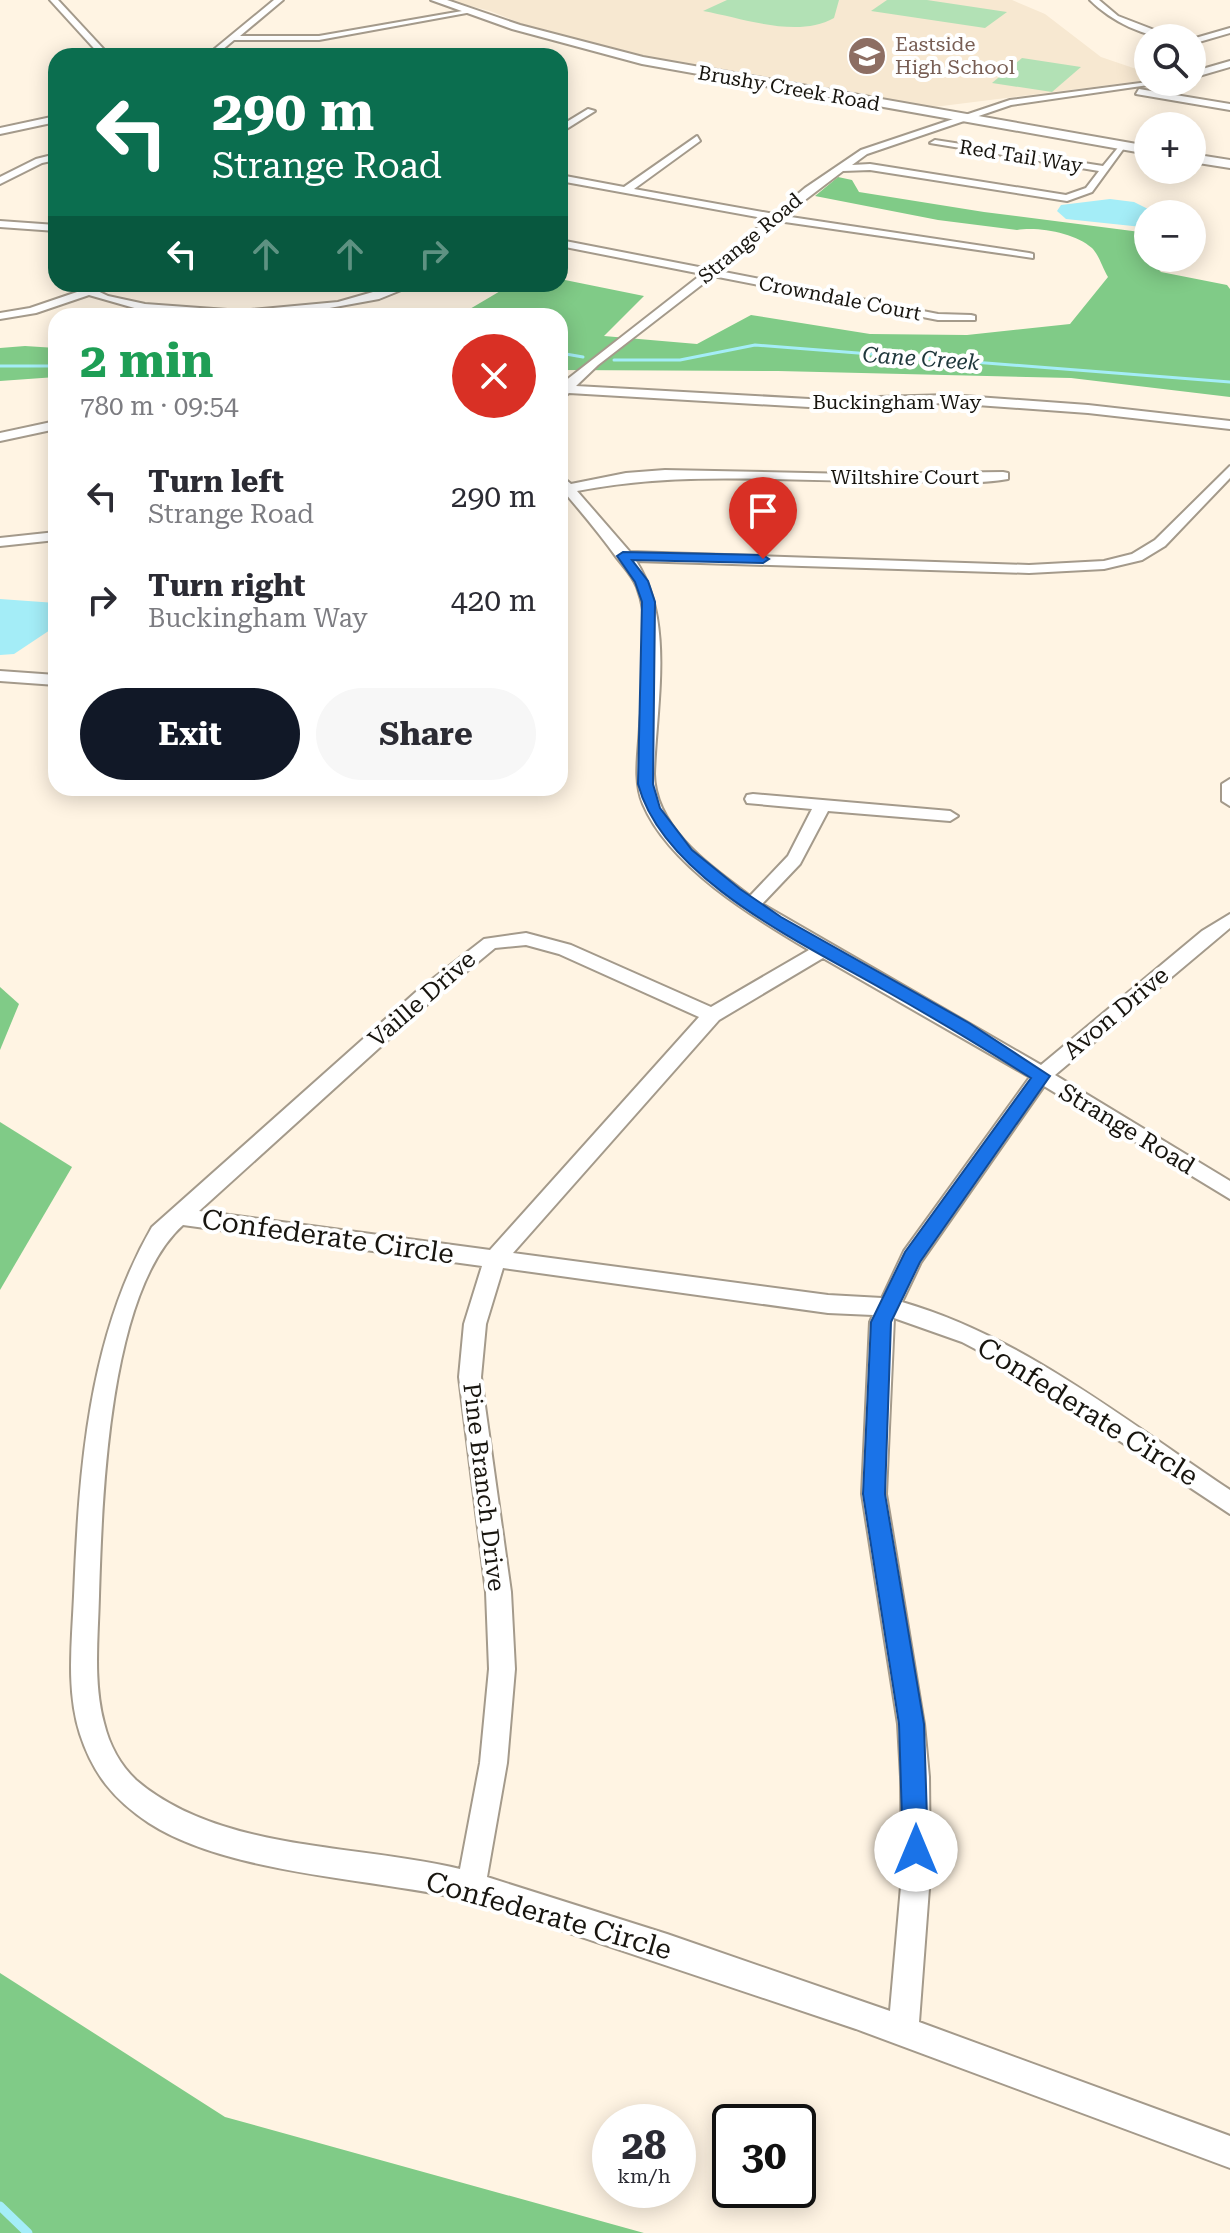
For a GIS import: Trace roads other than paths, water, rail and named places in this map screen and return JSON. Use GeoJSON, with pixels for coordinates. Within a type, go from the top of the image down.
{"type":"FeatureCollection","features":[{"type":"Feature","properties":{"kind":"street"},"geometry":{"type":"LineString","coordinates":[[54,0],[99,48]]}},
{"type":"Feature","properties":{"kind":"street"},"geometry":{"type":"LineString","coordinates":[[221,48],[279,0]]}},
{"type":"Feature","properties":{"kind":"street","name":"Brushy Creek Road"},"geometry":{"type":"LineString","coordinates":[[436,0],[574,44],[654,63],[1134,148]]}},
{"type":"Feature","properties":{"kind":"street"},"geometry":{"type":"LineString","coordinates":[[1094,0],[1108,14],[1134,26]]}},
{"type":"Feature","properties":{"kind":"street"},"geometry":{"type":"LineString","coordinates":[[234,38],[319,38],[468,12]]}},
{"type":"Feature","properties":{"kind":"street"},"geometry":{"type":"LineString","coordinates":[[1206,38],[1230,30]]}},
{"type":"Feature","properties":{"kind":"street"},"geometry":{"type":"LineString","coordinates":[[1206,71],[1230,64]]}},
{"type":"Feature","properties":{"kind":"street"},"geometry":{"type":"LineString","coordinates":[[1123,89],[1134,87]]}},
{"type":"Feature","properties":{"kind":"street"},"geometry":{"type":"LineString","coordinates":[[1123,89],[1230,107]]}},
{"type":"Feature","properties":{"kind":"street","name":"Strange Road"},"geometry":{"type":"LineString","coordinates":[[568,385],[855,157],[1010,103],[1123,89]]}},
{"type":"Feature","properties":{"kind":"street"},"geometry":{"type":"LineString","coordinates":[[568,125],[591,111]]}},
{"type":"Feature","properties":{"kind":"street"},"geometry":{"type":"LineString","coordinates":[[0,131],[48,121]]}},
{"type":"Feature","properties":{"kind":"street"},"geometry":{"type":"LineString","coordinates":[[626,190],[697,139]]}},
{"type":"Feature","properties":{"kind":"street","name":"Red Tail Way"},"geometry":{"type":"LineString","coordinates":[[935,143],[1106,169]]}},
{"type":"Feature","properties":{"kind":"street"},"geometry":{"type":"LineString","coordinates":[[838,168],[870,167],[1060,198],[1084,194],[1124,146]]}},
{"type":"Feature","properties":{"kind":"street"},"geometry":{"type":"LineString","coordinates":[[855,157],[870,167]]}},
{"type":"Feature","properties":{"kind":"street"},"geometry":{"type":"LineString","coordinates":[[0,181],[48,159]]}},
{"type":"Feature","properties":{"kind":"street"},"geometry":{"type":"LineString","coordinates":[[1206,160],[1230,164]]}},
{"type":"Feature","properties":{"kind":"street"},"geometry":{"type":"LineString","coordinates":[[568,179],[776,217],[1029,256]]}},
{"type":"Feature","properties":{"kind":"street"},"geometry":{"type":"LineString","coordinates":[[0,224],[48,227]]}},
{"type":"Feature","properties":{"kind":"street","name":"Crowndale Court"},"geometry":{"type":"LineString","coordinates":[[568,245],[938,317],[971,318]]}},
{"type":"Feature","properties":{"kind":"street"},"geometry":{"type":"LineString","coordinates":[[0,316],[32,311],[87,292],[143,308]]}},
{"type":"Feature","properties":{"kind":"street"},"geometry":{"type":"LineString","coordinates":[[334,308],[393,292]]}},
{"type":"Feature","properties":{"kind":"street","name":"Buckingham Way"},"geometry":{"type":"LineString","coordinates":[[568,391],[809,403],[949,399],[1088,409],[1230,425]]}},
{"type":"Feature","properties":{"kind":"street"},"geometry":{"type":"LineString","coordinates":[[0,437],[48,427]]}},
{"type":"Feature","properties":{"kind":"street"},"geometry":{"type":"LineString","coordinates":[[623,556],[1029,569],[1104,565],[1137,557],[1160,543],[1230,470]]}},
{"type":"Feature","properties":{"kind":"street","name":"Wiltshire Court"},"geometry":{"type":"LineString","coordinates":[[568,485],[665,474],[852,478],[1003,476]]}},
{"type":"Feature","properties":{"kind":"street","name":"Strange Road"},"geometry":{"type":"LineString","coordinates":[[568,492],[623,556],[641,581],[649,602],[648,797],[667,832],[687,853],[751,904],[963,1027],[1230,1191]]}},
{"type":"Feature","properties":{"kind":"street"},"geometry":{"type":"LineString","coordinates":[[0,542],[48,537]]}},
{"type":"Feature","properties":{"kind":"street"},"geometry":{"type":"LineString","coordinates":[[0,676],[48,679]]}},
{"type":"Feature","properties":{"kind":"street"},"geometry":{"type":"LineString","coordinates":[[1230,784],[1230,801]]}},
{"type":"Feature","properties":{"kind":"street"},"geometry":{"type":"LineString","coordinates":[[753,799],[950,816]]}},
{"type":"Feature","properties":{"kind":"street"},"geometry":{"type":"LineString","coordinates":[[751,904],[778,881],[799,857],[822,805]]}},
{"type":"Feature","properties":{"kind":"street","name":"Avon Drive"},"geometry":{"type":"LineString","coordinates":[[903,2033],[916,1875],[915,1777],[911,1724],[874,1494],[881,1322],[912,1257],[1041,1076],[1197,944],[1230,920]]}},
{"type":"Feature","properties":{"kind":"street","name":"Vaille Drive"},"geometry":{"type":"LineString","coordinates":[[179,1216],[424,996],[490,943],[526,939],[565,949],[712,1015]]}},
{"type":"Feature","properties":{"kind":"street","name":"Pine Branch Drive"},"geometry":{"type":"LineString","coordinates":[[471,1886],[500,1723],[502,1693],[497,1579],[471,1400],[470,1363],[480,1301],[495,1259],[712,1015],[825,949]]}},
{"type":"Feature","properties":{"kind":"street","name":"Confederate Circle"},"geometry":{"type":"LineString","coordinates":[[1230,1503],[1010,1356],[970,1336],[888,1307],[828,1304],[179,1216],[151,1245],[134,1281],[112,1362],[101,1426],[88,1542],[85,1685],[93,1732],[104,1759],[122,1786],[150,1810],[209,1836],[471,1886],[692,1958],[1230,2152]]}},
{"type":"Feature","properties":{"kind":"water"},"geometry":{"type":"Polygon","coordinates":[[[1110,199],[1134,202],[1134,226],[1066,219],[1057,211],[1061,205],[1110,199]]]}},
{"type":"Feature","properties":{"kind":"water"},"geometry":{"type":"Polygon","coordinates":[[[0,599],[48,602],[48,631],[14,654],[0,655],[0,599]]]}},
{"type":"Feature","properties":{"kind":"waterway","name":"Cane Creek"},"geometry":{"type":"LineString","coordinates":[[614,360],[680,360],[755,345],[1230,382]]}},
{"type":"Feature","properties":{"kind":"waterway","name":"Cane Creek"},"geometry":{"type":"LineString","coordinates":[[568,354],[583,357]]}},
{"type":"Feature","properties":{"kind":"waterway","name":"Cane Creek"},"geometry":{"type":"LineString","coordinates":[[0,366],[48,366]]}},
{"type":"Feature","properties":{"kind":"waterway"},"geometry":{"type":"LineString","coordinates":[[0,2206],[28,2233]]}},
{"type":"Feature","properties":{"kind":"place","name":"Eastside High School"},"geometry":{"type":"Point","coordinates":[867,56]}}]}
